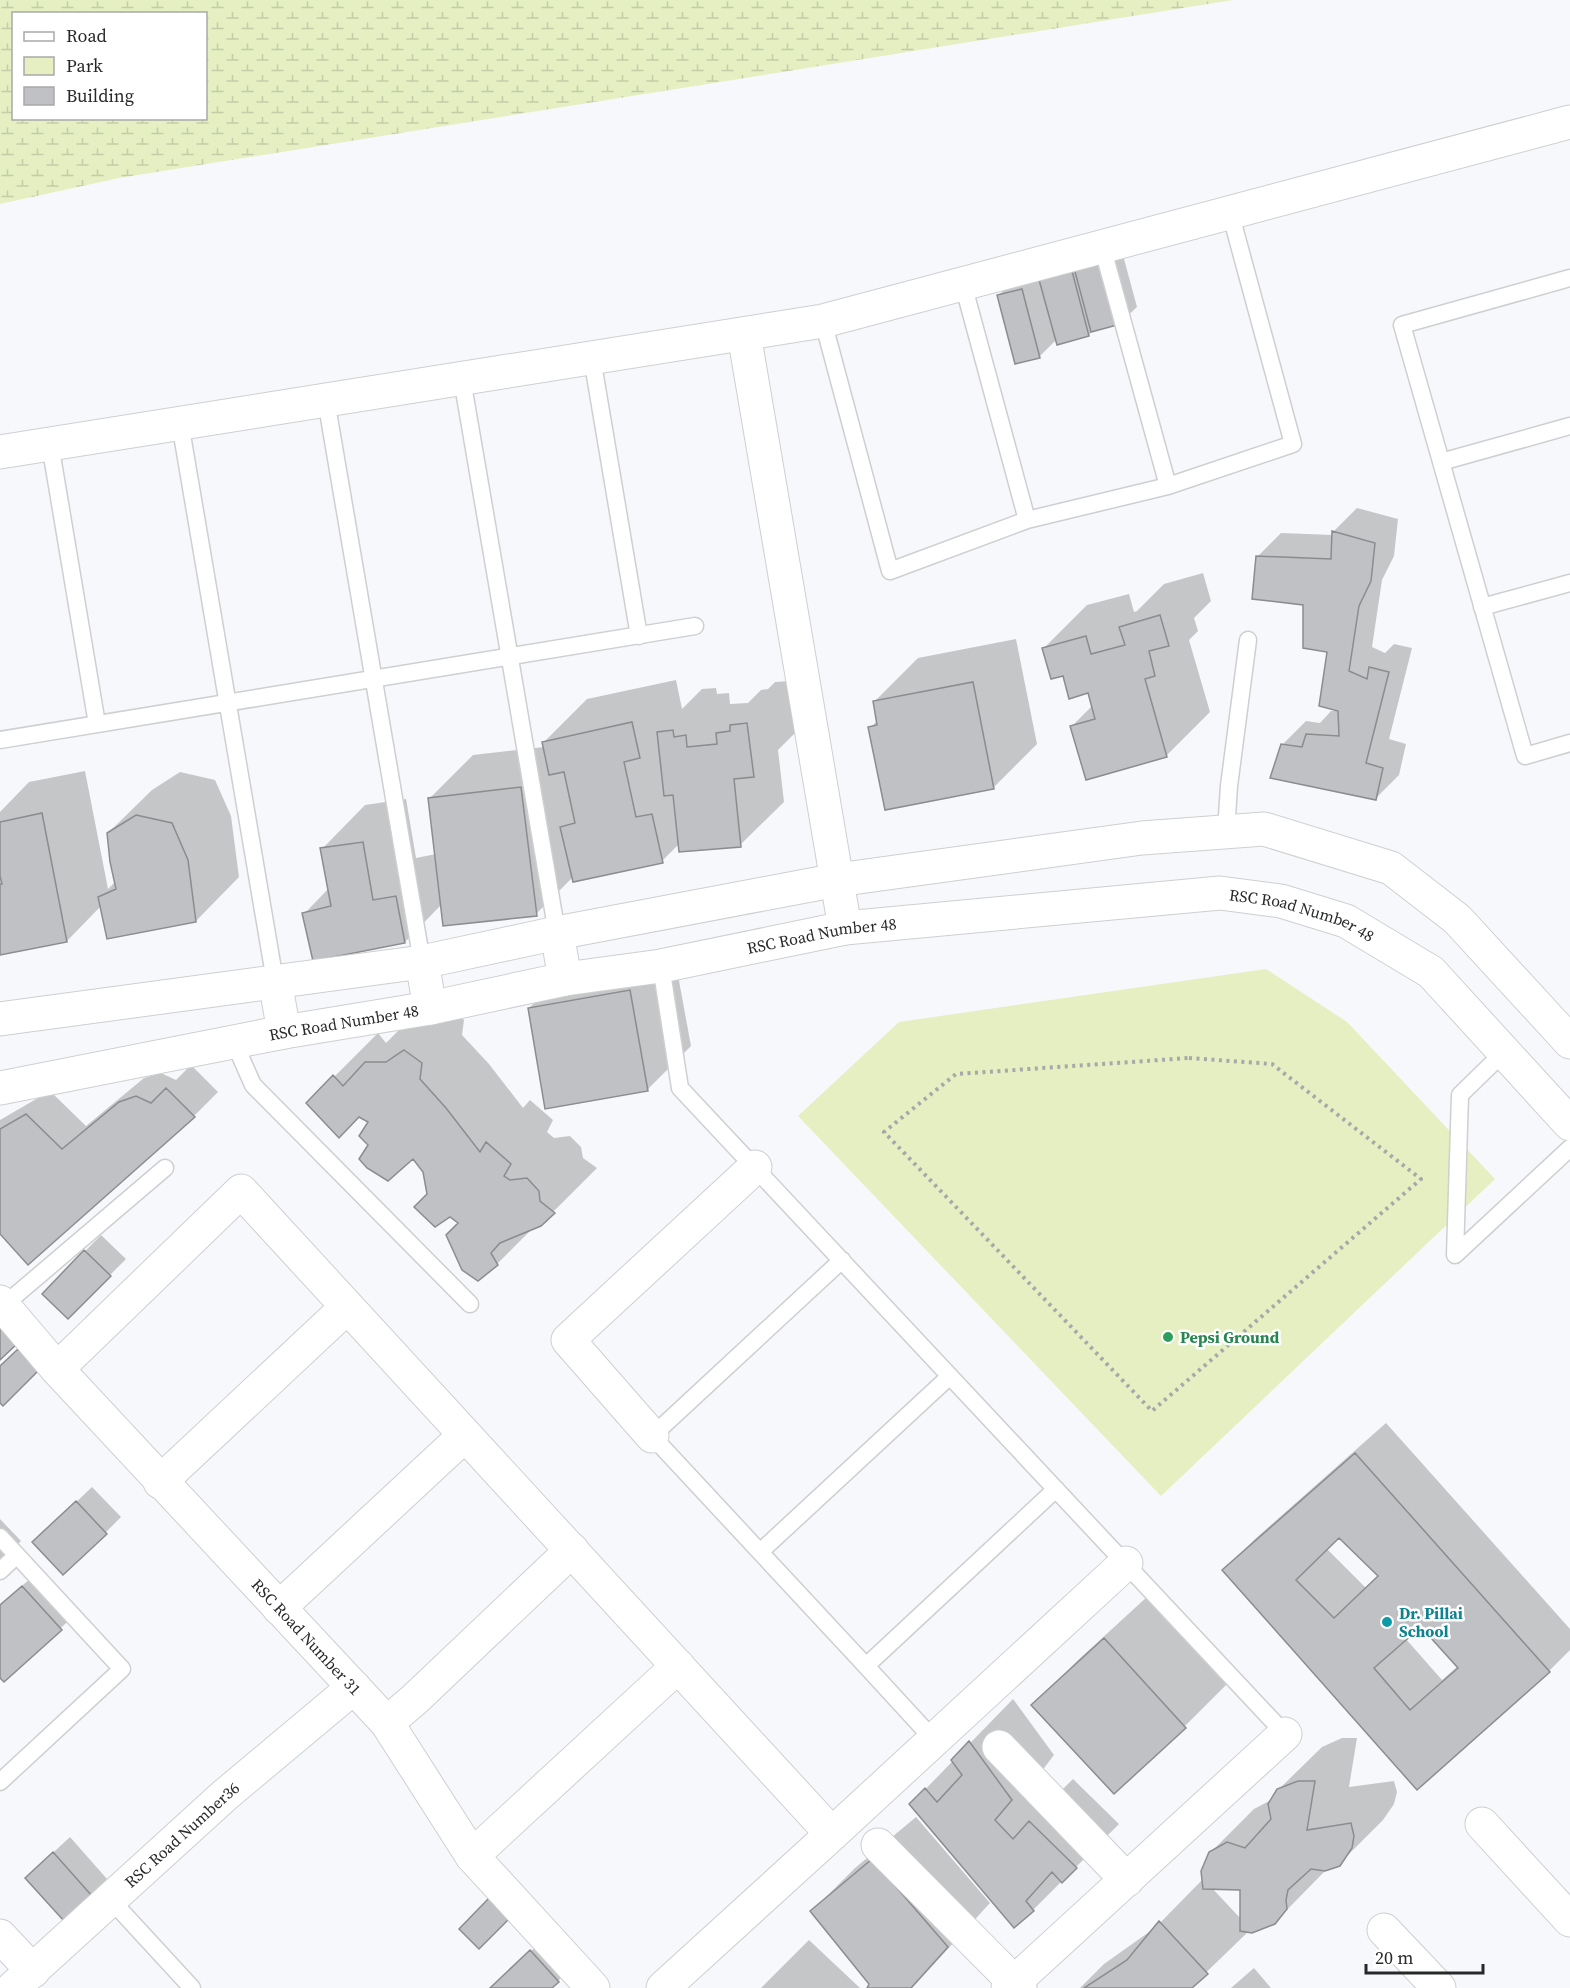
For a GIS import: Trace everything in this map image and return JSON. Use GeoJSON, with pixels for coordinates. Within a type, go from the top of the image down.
{"type":"FeatureCollection","features":[{"type":"Feature","properties":{"kind":"street"},"geometry":{"type":"LineString","coordinates":[[0,452],[823,321],[1570,122]]}},
{"type":"Feature","properties":{"kind":"street"},"geometry":{"type":"LineString","coordinates":[[744,334],[845,928]]}},
{"type":"Feature","properties":{"kind":"street"},"geometry":{"type":"LineString","coordinates":[[0,1019],[422,962],[557,933],[837,880],[1142,838],[1264,829],[1390,868],[1457,919],[1570,1042]]}},
{"type":"Feature","properties":{"kind":"street","name":"RSC Road Number 48"},"geometry":{"type":"LineString","coordinates":[[0,1088],[284,1032],[430,1008],[565,979],[661,966],[845,928],[1220,893],[1281,901],[1346,921],[1431,972],[1570,1124]]}},
{"type":"Feature","properties":{"kind":"street"},"geometry":{"type":"LineString","coordinates":[[557,933],[565,979]]}},
{"type":"Feature","properties":{"kind":"street"},"geometry":{"type":"LineString","coordinates":[[422,962],[430,1008]]}},
{"type":"Feature","properties":{"kind":"street"},"geometry":{"type":"LineString","coordinates":[[275,981],[284,1032]]}},
{"type":"Feature","properties":{"kind":"street"},"geometry":{"type":"LineString","coordinates":[[652,1436],[568,1340],[755,1167]]}},
{"type":"Feature","properties":{"kind":"street"},"geometry":{"type":"LineString","coordinates":[[57,1370],[241,1191],[832,1834]]}},
{"type":"Feature","properties":{"kind":"street","name":"RSC Road Number 31"},"geometry":{"type":"LineString","coordinates":[[2,1304],[57,1370],[387,1723],[472,1856],[593,1988]]}},
{"type":"Feature","properties":{"kind":"street"},"geometry":{"type":"LineString","coordinates":[[160,1482],[347,1307]]}},
{"type":"Feature","properties":{"kind":"street"},"geometry":{"type":"LineString","coordinates":[[279,1608],[465,1435]]}},
{"type":"Feature","properties":{"kind":"street"},"geometry":{"type":"LineString","coordinates":[[387,1723],[572,1550]]}},
{"type":"Feature","properties":{"kind":"street"},"geometry":{"type":"LineString","coordinates":[[663,1988],[1125,1563]]}},
{"type":"Feature","properties":{"kind":"street"},"geometry":{"type":"LineString","coordinates":[[472,1856],[678,1666]]}},
{"type":"Feature","properties":{"kind":"street","name":"RSC Road Number36"},"geometry":{"type":"LineString","coordinates":[[23,1979],[225,1795],[354,1687]]}},
{"type":"Feature","properties":{"kind":"street"},"geometry":{"type":"LineString","coordinates":[[878,1845],[1014,1986],[1285,1734]]}},
{"type":"Feature","properties":{"kind":"street"},"geometry":{"type":"LineString","coordinates":[[999,1747],[1126,1880]]}},
{"type":"Feature","properties":{"kind":"street"},"geometry":{"type":"LineString","coordinates":[[1482,1824],[1570,1920]]}},
{"type":"Feature","properties":{"kind":"street"},"geometry":{"type":"LineString","coordinates":[[1384,1930],[1438,1988]]}},
{"type":"Feature","properties":{"kind":"street"},"geometry":{"type":"LineString","coordinates":[[0,1936],[23,1979]]}},
{"type":"Feature","properties":{"kind":"lane"},"geometry":{"type":"LineString","coordinates":[[823,321],[890,571],[1027,520],[1168,486],[1293,444],[1230,212]]}},
{"type":"Feature","properties":{"kind":"lane"},"geometry":{"type":"LineString","coordinates":[[1102,246],[1168,486]]}},
{"type":"Feature","properties":{"kind":"lane"},"geometry":{"type":"LineString","coordinates":[[1570,278],[1402,326],[1525,756],[1570,743]]}},
{"type":"Feature","properties":{"kind":"lane"},"geometry":{"type":"LineString","coordinates":[[963,284],[1027,520]]}},
{"type":"Feature","properties":{"kind":"lane"},"geometry":{"type":"LineString","coordinates":[[592,358],[639,636]]}},
{"type":"Feature","properties":{"kind":"lane"},"geometry":{"type":"LineString","coordinates":[[462,379],[557,933]]}},
{"type":"Feature","properties":{"kind":"lane"},"geometry":{"type":"LineString","coordinates":[[326,400],[422,962]]}},
{"type":"Feature","properties":{"kind":"lane"},"geometry":{"type":"LineString","coordinates":[[180,423],[275,981]]}},
{"type":"Feature","properties":{"kind":"lane"},"geometry":{"type":"LineString","coordinates":[[1441,462],[1570,426]]}},
{"type":"Feature","properties":{"kind":"lane"},"geometry":{"type":"LineString","coordinates":[[50,444],[97,724]]}},
{"type":"Feature","properties":{"kind":"lane"},"geometry":{"type":"LineString","coordinates":[[1482,607],[1570,583]]}},
{"type":"Feature","properties":{"kind":"lane"},"geometry":{"type":"LineString","coordinates":[[0,740],[695,626]]}},
{"type":"Feature","properties":{"kind":"lane"},"geometry":{"type":"LineString","coordinates":[[1226,831],[1229,786],[1248,640]]}},
{"type":"Feature","properties":{"kind":"lane"},"geometry":{"type":"LineString","coordinates":[[661,966],[680,1088],[1285,1734]]}},
{"type":"Feature","properties":{"kind":"lane"},"geometry":{"type":"LineString","coordinates":[[234,1042],[253,1084],[471,1304]]}},
{"type":"Feature","properties":{"kind":"lane"},"geometry":{"type":"LineString","coordinates":[[1505,1051],[1460,1095],[1455,1255],[1570,1148]]}},
{"type":"Feature","properties":{"kind":"lane"},"geometry":{"type":"LineString","coordinates":[[2,1304],[165,1168]]}},
{"type":"Feature","properties":{"kind":"lane"},"geometry":{"type":"LineString","coordinates":[[842,1260],[652,1436],[934,1740]]}},
{"type":"Feature","properties":{"kind":"lane"},"geometry":{"type":"LineString","coordinates":[[760,1552],[950,1376]]}},
{"type":"Feature","properties":{"kind":"lane"},"geometry":{"type":"LineString","coordinates":[[866,1666],[1056,1489]]}},
{"type":"Feature","properties":{"kind":"lane"},"geometry":{"type":"LineString","coordinates":[[0,1537],[122,1669],[0,1782]]}},
{"type":"Feature","properties":{"kind":"lane"},"geometry":{"type":"LineString","coordinates":[[0,1571],[17,1555]]}},
{"type":"Feature","properties":{"kind":"lane"},"geometry":{"type":"LineString","coordinates":[[111,1899],[192,1988]]}},
{"type":"Feature","properties":{"kind":"path"},"geometry":{"type":"LineString","coordinates":[[1189,1058],[1272,1064],[1421,1179],[1152,1411],[884,1132],[956,1074],[1189,1058]]}},
{"type":"Feature","properties":{"kind":"green space"},"geometry":{"type":"Polygon","coordinates":[[[0,0],[1233,0],[119,178],[0,204],[0,0]]]}},
{"type":"Feature","properties":{"kind":"green space","name":"Pepsi Ground"},"geometry":{"type":"Polygon","coordinates":[[[1266,969],[1347,1022],[1495,1179],[1161,1496],[798,1116],[899,1022],[1266,969]]]}},
{"type":"Feature","properties":{"kind":"building"},"geometry":{"type":"Polygon","coordinates":[[[1104,259],[1121,324],[1091,332],[1074,268],[1104,259]]]}},
{"type":"Feature","properties":{"kind":"building"},"geometry":{"type":"Polygon","coordinates":[[[1071,267],[1089,336],[1057,345],[1038,276],[1071,267]]]}},
{"type":"Feature","properties":{"kind":"building"},"geometry":{"type":"Polygon","coordinates":[[[1022,289],[1040,358],[1015,364],[997,295],[1022,289]]]}},
{"type":"Feature","properties":{"kind":"building"},"geometry":{"type":"Polygon","coordinates":[[[1332,531],[1375,543],[1371,581],[1359,606],[1349,671],[1367,679],[1369,667],[1389,672],[1366,763],[1383,768],[1376,800],[1270,778],[1281,744],[1302,747],[1306,734],[1339,736],[1338,711],[1319,706],[1327,652],[1303,648],[1303,605],[1252,599],[1256,556],[1331,559],[1332,531]]]}},
{"type":"Feature","properties":{"kind":"building"},"geometry":{"type":"Polygon","coordinates":[[[1160,615],[1169,646],[1149,651],[1155,676],[1145,679],[1167,757],[1086,780],[1070,726],[1095,719],[1088,693],[1069,699],[1063,676],[1051,679],[1042,648],[1086,636],[1091,654],[1125,645],[1119,627],[1160,615]]]}},
{"type":"Feature","properties":{"kind":"building"},"geometry":{"type":"Polygon","coordinates":[[[973,682],[994,789],[885,810],[868,727],[877,725],[873,701],[973,682]]]}},
{"type":"Feature","properties":{"kind":"building"},"geometry":{"type":"Polygon","coordinates":[[[632,722],[640,758],[624,762],[636,817],[652,814],[663,863],[573,882],[560,827],[575,823],[564,772],[549,775],[542,742],[632,722]]]}},
{"type":"Feature","properties":{"kind":"building"},"geometry":{"type":"Polygon","coordinates":[[[747,723],[754,777],[734,779],[741,847],[679,852],[673,795],[664,796],[657,732],[673,730],[674,737],[686,735],[687,747],[717,744],[716,733],[730,731],[730,725],[747,723]]]}},
{"type":"Feature","properties":{"kind":"building"},"geometry":{"type":"Polygon","coordinates":[[[521,787],[537,916],[443,926],[428,798],[521,787]]]}},
{"type":"Feature","properties":{"kind":"building"},"geometry":{"type":"Polygon","coordinates":[[[42,813],[67,942],[0,955],[0,884],[2,884],[0,822],[42,813]]]}},
{"type":"Feature","properties":{"kind":"building"},"geometry":{"type":"Polygon","coordinates":[[[136,815],[172,823],[188,860],[196,922],[107,939],[98,897],[116,889],[107,833],[136,815]]]}},
{"type":"Feature","properties":{"kind":"building"},"geometry":{"type":"Polygon","coordinates":[[[363,842],[373,900],[396,896],[405,943],[313,961],[302,913],[331,906],[320,848],[363,842]]]}},
{"type":"Feature","properties":{"kind":"building"},"geometry":{"type":"Polygon","coordinates":[[[630,990],[648,1091],[545,1109],[528,1008],[630,990]]]}},
{"type":"Feature","properties":{"kind":"building"},"geometry":{"type":"Polygon","coordinates":[[[404,1050],[422,1063],[420,1079],[480,1152],[486,1142],[511,1164],[504,1176],[510,1180],[527,1178],[539,1191],[540,1201],[555,1213],[541,1226],[500,1243],[491,1253],[498,1265],[478,1281],[462,1270],[446,1235],[458,1223],[450,1217],[435,1227],[414,1207],[427,1194],[423,1172],[413,1159],[388,1181],[367,1168],[359,1159],[368,1145],[359,1136],[368,1122],[359,1117],[339,1138],[306,1103],[333,1075],[343,1086],[365,1062],[386,1062],[404,1050]]]}},
{"type":"Feature","properties":{"kind":"building"},"geometry":{"type":"Polygon","coordinates":[[[166,1088],[195,1117],[28,1265],[0,1234],[0,1129],[26,1114],[62,1149],[119,1102],[136,1096],[151,1103],[166,1088]]]}},
{"type":"Feature","properties":{"kind":"building"},"geometry":{"type":"Polygon","coordinates":[[[84,1250],[111,1276],[68,1319],[42,1294],[84,1250]]]}},
{"type":"Feature","properties":{"kind":"building"},"geometry":{"type":"Polygon","coordinates":[[[0,1320],[21,1340],[0,1360],[0,1320]]]}},
{"type":"Feature","properties":{"kind":"building"},"geometry":{"type":"Polygon","coordinates":[[[18,1349],[39,1370],[3,1406],[0,1403],[0,1366],[18,1349]]]}},
{"type":"Feature","properties":{"kind":"building","name":"Dr. Pillai School"},"geometry":{"type":"Polygon","coordinates":[[[1355,1453],[1550,1672],[1417,1790],[1222,1570],[1355,1453]],[[1339,1538],[1296,1580],[1334,1618],[1378,1576],[1339,1538]],[[1421,1627],[1374,1668],[1410,1710],[1458,1668],[1421,1627]]]}},
{"type":"Feature","properties":{"kind":"building"},"geometry":{"type":"Polygon","coordinates":[[[76,1501],[107,1534],[63,1575],[32,1542],[76,1501]]]}},
{"type":"Feature","properties":{"kind":"building"},"geometry":{"type":"Polygon","coordinates":[[[22,1586],[62,1630],[4,1682],[0,1678],[0,1605],[22,1586]]]}},
{"type":"Feature","properties":{"kind":"building"},"geometry":{"type":"Polygon","coordinates":[[[1104,1638],[1186,1728],[1114,1794],[1031,1705],[1104,1638]]]}},
{"type":"Feature","properties":{"kind":"building"},"geometry":{"type":"Polygon","coordinates":[[[969,1741],[1012,1800],[995,1820],[1013,1839],[1029,1821],[1077,1868],[1062,1883],[1052,1872],[1026,1901],[1034,1911],[1014,1928],[909,1804],[925,1788],[937,1802],[962,1775],[951,1760],[969,1741]]]}},
{"type":"Feature","properties":{"kind":"building"},"geometry":{"type":"Polygon","coordinates":[[[1298,1781],[1315,1781],[1307,1830],[1351,1823],[1354,1836],[1352,1848],[1340,1866],[1325,1871],[1311,1869],[1288,1890],[1287,1909],[1275,1924],[1252,1933],[1240,1931],[1240,1890],[1203,1889],[1201,1871],[1209,1852],[1227,1842],[1245,1848],[1271,1819],[1268,1804],[1277,1789],[1298,1781]]]}},
{"type":"Feature","properties":{"kind":"building"},"geometry":{"type":"Polygon","coordinates":[[[53,1852],[92,1896],[64,1921],[25,1878],[53,1852]]]}},
{"type":"Feature","properties":{"kind":"building"},"geometry":{"type":"Polygon","coordinates":[[[872,1859],[948,1947],[911,1988],[867,1988],[869,1984],[810,1911],[872,1859]]]}},
{"type":"Feature","properties":{"kind":"building"},"geometry":{"type":"Polygon","coordinates":[[[489,1898],[510,1918],[479,1949],[459,1929],[489,1898]]]}},
{"type":"Feature","properties":{"kind":"building"},"geometry":{"type":"Polygon","coordinates":[[[1159,1921],[1208,1974],[1192,1988],[1084,1988],[1127,1960],[1159,1921]]]}},
{"type":"Feature","properties":{"kind":"building"},"geometry":{"type":"Polygon","coordinates":[[[530,1950],[559,1982],[552,1988],[490,1988],[530,1950]]]}},
{"type":"Feature","properties":{"kind":"place","name":"Pepsi Ground"},"geometry":{"type":"Point","coordinates":[1168,1337]}},
{"type":"Feature","properties":{"kind":"place","name":"Dr. Pillai School"},"geometry":{"type":"Point","coordinates":[1387,1622]}}]}
